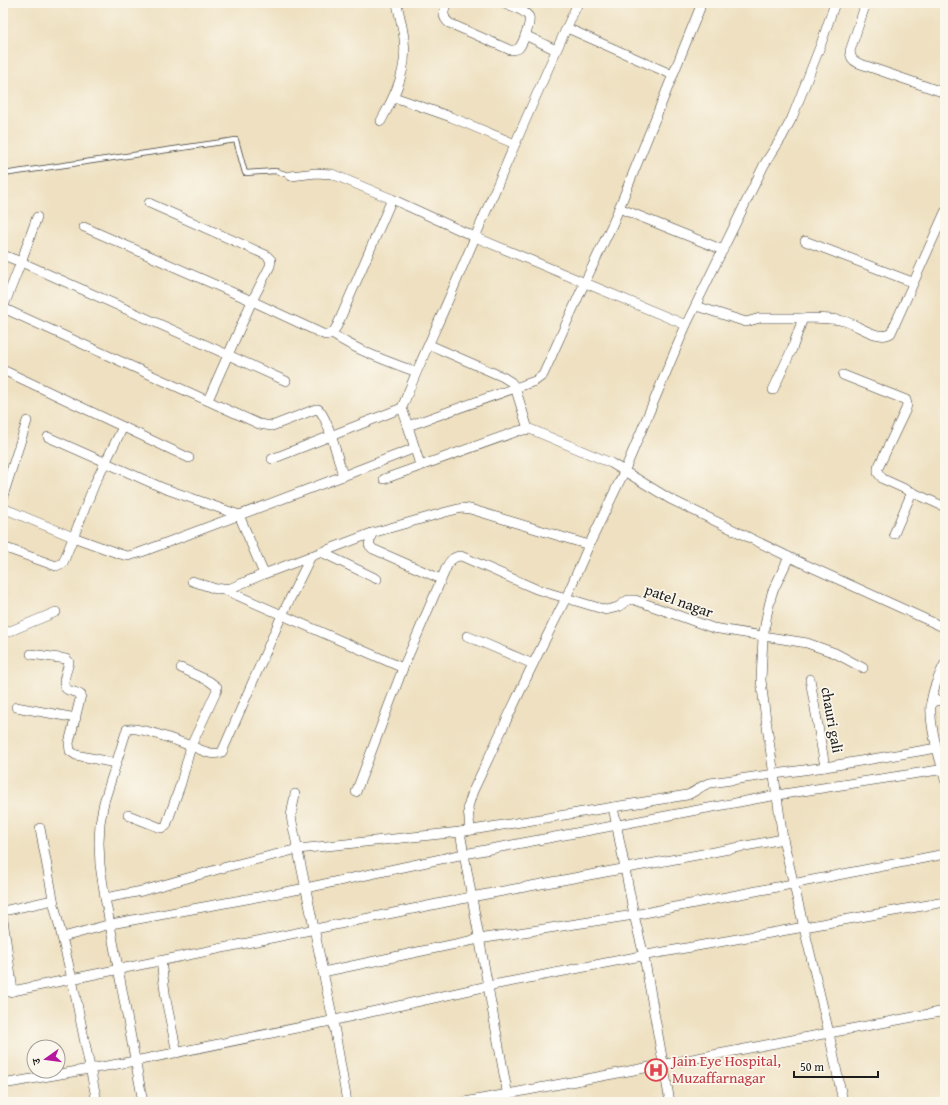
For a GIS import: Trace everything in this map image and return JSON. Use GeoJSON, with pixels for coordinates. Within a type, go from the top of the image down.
{"type":"FeatureCollection","features":[{"type":"Feature","properties":{"kind":"street"},"geometry":{"type":"LineString","coordinates":[[381,121],[397,90],[404,64],[404,38],[397,3]]}},
{"type":"Feature","properties":{"kind":"street"},"geometry":{"type":"LineString","coordinates":[[447,3],[444,11],[445,20],[510,50],[515,50],[519,47],[530,21],[524,12],[504,3]]}},
{"type":"Feature","properties":{"kind":"street"},"geometry":{"type":"LineString","coordinates":[[420,465],[402,408],[416,372],[430,345],[475,237],[556,50],[578,3]]}},
{"type":"Feature","properties":{"kind":"street"},"geometry":{"type":"LineString","coordinates":[[470,830],[468,807],[473,791],[566,598],[589,545],[624,472],[686,325],[764,165],[792,118],[821,44],[835,3]]}},
{"type":"Feature","properties":{"kind":"street"},"geometry":{"type":"LineString","coordinates":[[866,3],[850,52],[853,61],[945,93]]}},
{"type":"Feature","properties":{"kind":"street"},"geometry":{"type":"LineString","coordinates":[[408,426],[535,381],[543,375],[619,208],[700,8]]}},
{"type":"Feature","properties":{"kind":"street"},"geometry":{"type":"LineString","coordinates":[[567,28],[673,75]]}},
{"type":"Feature","properties":{"kind":"street"},"geometry":{"type":"LineString","coordinates":[[525,35],[556,50]]}},
{"type":"Feature","properties":{"kind":"street"},"geometry":{"type":"LineString","coordinates":[[394,96],[516,144]]}},
{"type":"Feature","properties":{"kind":"street"},"geometry":{"type":"LineString","coordinates":[[290,176],[325,173],[332,174],[392,199],[475,237],[686,325]]}},
{"type":"Feature","properties":{"kind":"street"},"geometry":{"type":"LineString","coordinates":[[332,334],[337,326],[392,199]]}},
{"type":"Feature","properties":{"kind":"street"},"geometry":{"type":"LineString","coordinates":[[149,203],[269,258],[271,262],[208,400]]}},
{"type":"Feature","properties":{"kind":"street"},"geometry":{"type":"LineString","coordinates":[[619,208],[723,250]]}},
{"type":"Feature","properties":{"kind":"street"},"geometry":{"type":"LineString","coordinates":[[696,306],[746,322],[760,318],[831,318],[842,320],[880,336],[884,336],[891,333],[895,325],[912,282],[942,226],[945,212]]}},
{"type":"Feature","properties":{"kind":"street"},"geometry":{"type":"LineString","coordinates":[[37,217],[3,308],[259,424],[272,426],[318,409],[322,413],[331,436],[343,476]]}},
{"type":"Feature","properties":{"kind":"street"},"geometry":{"type":"LineString","coordinates":[[84,227],[325,335],[332,334],[354,347],[416,372]]}},
{"type":"Feature","properties":{"kind":"street"},"geometry":{"type":"LineString","coordinates":[[805,241],[912,282]]}},
{"type":"Feature","properties":{"kind":"street"},"geometry":{"type":"LineString","coordinates":[[3,255],[13,258],[286,381]]}},
{"type":"Feature","properties":{"kind":"street"},"geometry":{"type":"LineString","coordinates":[[773,390],[792,349],[803,318]]}},
{"type":"Feature","properties":{"kind":"street"},"geometry":{"type":"LineString","coordinates":[[430,345],[503,377],[511,382],[515,387],[528,429]]}},
{"type":"Feature","properties":{"kind":"street"},"geometry":{"type":"LineString","coordinates":[[3,370],[189,458]]}},
{"type":"Feature","properties":{"kind":"street"},"geometry":{"type":"LineString","coordinates":[[843,375],[906,400],[906,409],[878,470],[879,476],[945,507]]}},
{"type":"Feature","properties":{"kind":"street"},"geometry":{"type":"LineString","coordinates":[[272,460],[402,408]]}},
{"type":"Feature","properties":{"kind":"street"},"geometry":{"type":"LineString","coordinates":[[3,496],[27,421]]}},
{"type":"Feature","properties":{"kind":"street"},"geometry":{"type":"LineString","coordinates":[[3,547],[56,566],[60,566],[63,563],[94,483],[123,427]]}},
{"type":"Feature","properties":{"kind":"street"},"geometry":{"type":"LineString","coordinates":[[384,479],[518,431],[528,429],[537,431],[611,463],[670,499],[789,557],[945,628]]}},
{"type":"Feature","properties":{"kind":"street"},"geometry":{"type":"LineString","coordinates":[[48,437],[163,488],[239,515],[264,574]]}},
{"type":"Feature","properties":{"kind":"street"},"geometry":{"type":"LineString","coordinates":[[3,508],[73,537],[128,556],[194,533],[415,448]]}},
{"type":"Feature","properties":{"kind":"street"},"geometry":{"type":"LineString","coordinates":[[894,534],[912,492]]}},
{"type":"Feature","properties":{"kind":"street"},"geometry":{"type":"LineString","coordinates":[[225,590],[372,533],[462,508],[470,509],[589,545]]}},
{"type":"Feature","properties":{"kind":"street"},"geometry":{"type":"LineString","coordinates":[[372,533],[369,545],[373,549],[441,579]]}},
{"type":"Feature","properties":{"kind":"street"},"geometry":{"type":"LineString","coordinates":[[321,552],[377,579]]}},
{"type":"Feature","properties":{"kind":"street"},"geometry":{"type":"LineString","coordinates":[[144,1102],[135,1061],[100,865],[100,822],[104,802],[126,730],[129,728],[154,734],[214,754],[220,754],[282,615],[311,556]]}},
{"type":"Feature","properties":{"kind":"street","name":"patel nagar"},"geometry":{"type":"LineString","coordinates":[[356,792],[403,668],[441,579],[450,561],[457,556],[461,556],[536,588],[610,610],[618,607],[628,600],[635,600],[713,628],[763,637]]}},
{"type":"Feature","properties":{"kind":"street"},"geometry":{"type":"LineString","coordinates":[[789,557],[772,593],[767,614],[763,637],[761,680],[783,839],[829,1033],[843,1102]]}},
{"type":"Feature","properties":{"kind":"street"},"geometry":{"type":"LineString","coordinates":[[192,581],[216,589],[225,590],[403,668]]}},
{"type":"Feature","properties":{"kind":"street"},"geometry":{"type":"LineString","coordinates":[[3,634],[56,612]]}},
{"type":"Feature","properties":{"kind":"street"},"geometry":{"type":"LineString","coordinates":[[467,636],[533,664]]}},
{"type":"Feature","properties":{"kind":"street"},"geometry":{"type":"LineString","coordinates":[[763,637],[807,643],[835,653],[863,668]]}},
{"type":"Feature","properties":{"kind":"street"},"geometry":{"type":"LineString","coordinates":[[31,654],[66,659],[69,662],[64,684],[65,688],[81,695],[69,743],[70,751],[76,755],[116,763]]}},
{"type":"Feature","properties":{"kind":"street"},"geometry":{"type":"LineString","coordinates":[[945,662],[931,702],[933,728],[937,748],[944,769],[945,780]]}},
{"type":"Feature","properties":{"kind":"street"},"geometry":{"type":"LineString","coordinates":[[128,815],[161,828],[166,826],[191,746],[218,688],[216,684],[181,668]]}},
{"type":"Feature","properties":{"kind":"street","name":"chauri gali"},"geometry":{"type":"LineString","coordinates":[[810,679],[825,767]]}},
{"type":"Feature","properties":{"kind":"street"},"geometry":{"type":"LineString","coordinates":[[931,702],[945,699]]}},
{"type":"Feature","properties":{"kind":"street"},"geometry":{"type":"LineString","coordinates":[[16,707],[76,718]]}},
{"type":"Feature","properties":{"kind":"street"},"geometry":{"type":"LineString","coordinates":[[105,898],[142,891],[226,867],[298,850],[460,832],[687,795],[701,786],[710,783],[825,767],[937,748]]}},
{"type":"Feature","properties":{"kind":"street"},"geometry":{"type":"LineString","coordinates":[[63,937],[111,924],[306,888],[464,854],[616,825],[777,796],[944,769]]}},
{"type":"Feature","properties":{"kind":"street"},"geometry":{"type":"LineString","coordinates":[[295,794],[291,816],[333,1020],[347,1102]]}},
{"type":"Feature","properties":{"kind":"street"},"geometry":{"type":"LineString","coordinates":[[613,807],[634,914],[644,956],[670,1102]]}},
{"type":"Feature","properties":{"kind":"street"},"geometry":{"type":"LineString","coordinates":[[40,828],[53,900],[63,937],[97,1102]]}},
{"type":"Feature","properties":{"kind":"street"},"geometry":{"type":"LineString","coordinates":[[460,832],[508,1098]]}},
{"type":"Feature","properties":{"kind":"street"},"geometry":{"type":"LineString","coordinates":[[3,993],[471,897],[783,839]]}},
{"type":"Feature","properties":{"kind":"street"},"geometry":{"type":"LineString","coordinates":[[323,972],[479,939],[634,914],[945,854]]}},
{"type":"Feature","properties":{"kind":"street"},"geometry":{"type":"LineString","coordinates":[[3,911],[53,900]]}},
{"type":"Feature","properties":{"kind":"street"},"geometry":{"type":"LineString","coordinates":[[3,1084],[177,1053],[488,986],[644,956],[945,902]]}},
{"type":"Feature","properties":{"kind":"street"},"geometry":{"type":"LineString","coordinates":[[3,920],[13,991]]}},
{"type":"Feature","properties":{"kind":"street"},"geometry":{"type":"LineString","coordinates":[[161,961],[166,1000],[177,1053]]}},
{"type":"Feature","properties":{"kind":"street"},"geometry":{"type":"LineString","coordinates":[[465,1102],[508,1098],[663,1063],[945,1010]]}},
{"type":"Feature","properties":{"kind":"lane"},"geometry":{"type":"LineString","coordinates":[[3,174],[236,140],[245,172],[276,171],[290,176]]}},
{"type":"Feature","properties":{"kind":"place","name":"Jain Eye Hospital, Muzaffarnagar"},"geometry":{"type":"Point","coordinates":[656,1070]}}]}
